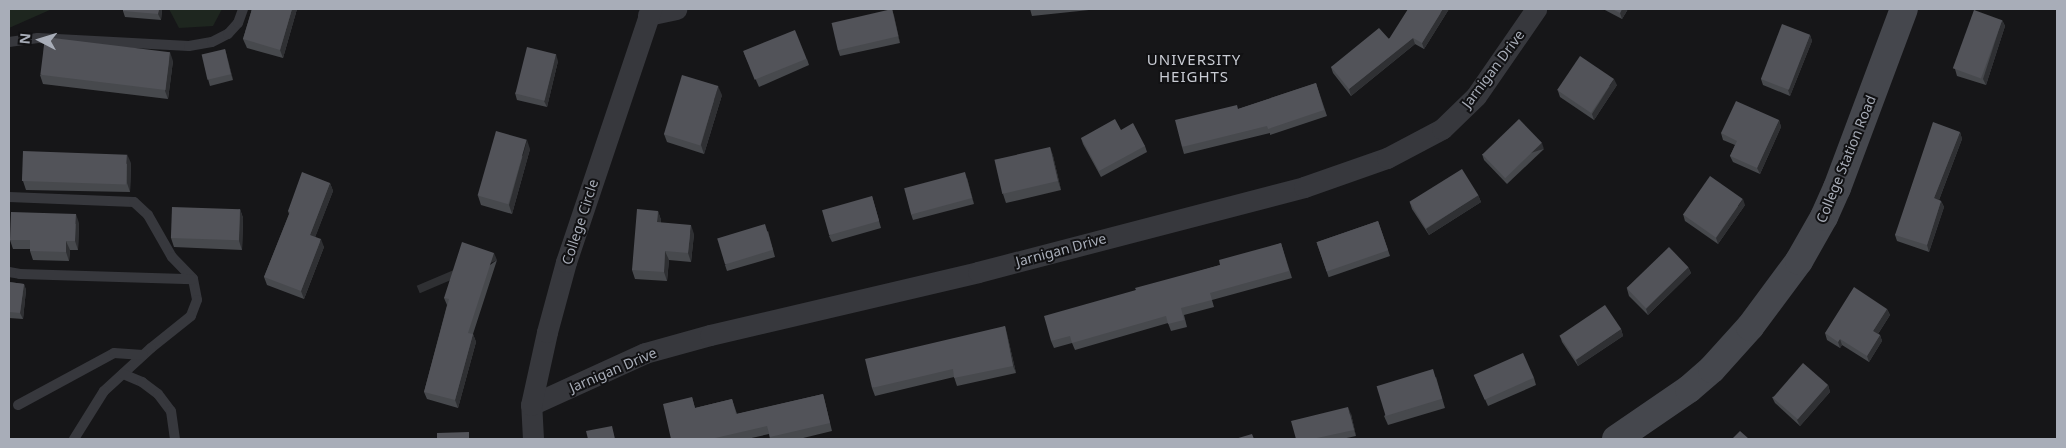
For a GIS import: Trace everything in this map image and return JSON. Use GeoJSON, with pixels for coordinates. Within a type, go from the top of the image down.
{"type":"FeatureCollection","features":[{"type":"Feature","properties":{"kind":"main road","name":"College Station Road"},"geometry":{"type":"LineString","coordinates":[[1616,439],[1689,389],[1712,369],[1750,327],[1799,261],[1824,217],[1837,188],[1904,9]]}},
{"type":"Feature","properties":{"kind":"street"},"geometry":{"type":"LineString","coordinates":[[649,12],[676,9]]}},
{"type":"Feature","properties":{"kind":"street","name":"Jarnigan Drive"},"geometry":{"type":"LineString","coordinates":[[531,405],[644,354],[710,335],[978,272],[1304,187],[1387,158],[1442,129],[1476,96],[1536,9]]}},
{"type":"Feature","properties":{"kind":"street","name":"College Circle"},"geometry":{"type":"LineString","coordinates":[[533,439],[531,405],[546,332],[566,262],[649,12]]}},
{"type":"Feature","properties":{"kind":"lane"},"geometry":{"type":"LineString","coordinates":[[9,42],[38,38],[189,46],[212,42],[228,34],[238,23],[243,9]]}},
{"type":"Feature","properties":{"kind":"lane"},"geometry":{"type":"LineString","coordinates":[[9,197],[134,202],[148,216],[172,257],[193,279],[197,300],[191,316],[143,355],[104,391],[74,439]]}},
{"type":"Feature","properties":{"kind":"lane"},"geometry":{"type":"LineString","coordinates":[[9,272],[20,274],[193,279]]}},
{"type":"Feature","properties":{"kind":"lane"},"geometry":{"type":"LineString","coordinates":[[18,404],[114,353],[143,355]]}},
{"type":"Feature","properties":{"kind":"lane"},"geometry":{"type":"LineString","coordinates":[[123,374],[142,382],[158,394],[171,411],[174,439]]}},
{"type":"Feature","properties":{"kind":"shaded area"},"geometry":{"type":"Polygon","coordinates":[[[9,9],[52,9],[9,28],[9,9]]]}},
{"type":"Feature","properties":{"kind":"shaded area"},"geometry":{"type":"Polygon","coordinates":[[[169,9],[222,9],[213,26],[179,28],[169,9]]]}},
{"type":"Feature","properties":{"kind":"building"},"geometry":{"type":"Polygon","coordinates":[[[123,9],[159,9],[158,14],[123,11],[123,9]]]}},
{"type":"Feature","properties":{"kind":"building"},"geometry":{"type":"Polygon","coordinates":[[[252,9],[292,9],[280,50],[243,39],[252,9]]]}},
{"type":"Feature","properties":{"kind":"building"},"geometry":{"type":"Polygon","coordinates":[[[892,9],[898,36],[838,50],[832,23],[892,9]]]}},
{"type":"Feature","properties":{"kind":"building"},"geometry":{"type":"Polygon","coordinates":[[[1408,9],[1443,9],[1422,43],[1413,38],[1349,89],[1331,67],[1379,28],[1389,39],[1408,9]]]}},
{"type":"Feature","properties":{"kind":"building"},"geometry":{"type":"Polygon","coordinates":[[[1612,9],[1622,9],[1620,13],[1612,9]]]}},
{"type":"Feature","properties":{"kind":"building"},"geometry":{"type":"Polygon","coordinates":[[[1974,10],[2002,20],[1981,79],[1953,68],[1974,10]]]}},
{"type":"Feature","properties":{"kind":"building"},"geometry":{"type":"Polygon","coordinates":[[[1782,24],[1810,35],[1789,90],[1761,79],[1782,24]]]}},
{"type":"Feature","properties":{"kind":"building"},"geometry":{"type":"Polygon","coordinates":[[[795,30],[807,59],[755,80],[743,51],[795,30]]]}},
{"type":"Feature","properties":{"kind":"building"},"geometry":{"type":"Polygon","coordinates":[[[45,37],[170,52],[165,90],[40,75],[45,37]]]}},
{"type":"Feature","properties":{"kind":"building"},"geometry":{"type":"Polygon","coordinates":[[[527,47],[556,54],[544,101],[515,94],[527,47]]]}},
{"type":"Feature","properties":{"kind":"building"},"geometry":{"type":"Polygon","coordinates":[[[225,49],[231,74],[207,80],[202,54],[225,49]]]}},
{"type":"Feature","properties":{"kind":"building"},"geometry":{"type":"Polygon","coordinates":[[[1580,56],[1614,79],[1591,113],[1557,90],[1580,56]]]}},
{"type":"Feature","properties":{"kind":"building"},"geometry":{"type":"Polygon","coordinates":[[[682,75],[718,86],[700,145],[664,134],[682,75]]]}},
{"type":"Feature","properties":{"kind":"building"},"geometry":{"type":"Polygon","coordinates":[[[1316,83],[1324,110],[1268,129],[1267,126],[1182,147],[1175,120],[1237,105],[1238,109],[1316,83]]]}},
{"type":"Feature","properties":{"kind":"building"},"geometry":{"type":"Polygon","coordinates":[[[1736,101],[1779,120],[1757,168],[1730,156],[1737,141],[1721,133],[1736,101]]]}},
{"type":"Feature","properties":{"kind":"building"},"geometry":{"type":"Polygon","coordinates":[[[1115,119],[1121,130],[1133,123],[1145,146],[1099,171],[1081,138],[1115,119]]]}},
{"type":"Feature","properties":{"kind":"building"},"geometry":{"type":"Polygon","coordinates":[[[1519,119],[1542,143],[1505,178],[1482,154],[1519,119]]]}},
{"type":"Feature","properties":{"kind":"building"},"geometry":{"type":"Polygon","coordinates":[[[1933,122],[1960,132],[1934,198],[1941,201],[1927,245],[1895,235],[1933,122]]]}},
{"type":"Feature","properties":{"kind":"building"},"geometry":{"type":"Polygon","coordinates":[[[496,131],[527,140],[508,204],[478,195],[496,131]]]}},
{"type":"Feature","properties":{"kind":"building"},"geometry":{"type":"Polygon","coordinates":[[[1050,147],[1058,181],[1002,194],[994,160],[1050,147]]]}},
{"type":"Feature","properties":{"kind":"building"},"geometry":{"type":"Polygon","coordinates":[[[23,151],[127,155],[126,185],[22,181],[23,151]]]}},
{"type":"Feature","properties":{"kind":"building"},"geometry":{"type":"Polygon","coordinates":[[[1462,169],[1478,195],[1426,228],[1409,202],[1462,169]]]}},
{"type":"Feature","properties":{"kind":"building"},"geometry":{"type":"Polygon","coordinates":[[[302,172],[330,183],[310,235],[321,239],[301,291],[264,277],[290,212],[288,211],[302,172]]]}},
{"type":"Feature","properties":{"kind":"building"},"geometry":{"type":"Polygon","coordinates":[[[965,172],[972,198],[911,214],[904,188],[965,172]]]}},
{"type":"Feature","properties":{"kind":"building"},"geometry":{"type":"Polygon","coordinates":[[[1710,176],[1743,199],[1716,237],[1683,215],[1710,176]]]}},
{"type":"Feature","properties":{"kind":"building"},"geometry":{"type":"Polygon","coordinates":[[[872,196],[879,221],[829,235],[822,210],[872,196]]]}},
{"type":"Feature","properties":{"kind":"building"},"geometry":{"type":"Polygon","coordinates":[[[172,207],[240,209],[239,240],[171,238],[172,207]]]}},
{"type":"Feature","properties":{"kind":"building"},"geometry":{"type":"Polygon","coordinates":[[[637,209],[658,211],[657,222],[691,225],[688,253],[665,251],[664,272],[632,270],[637,209]]]}},
{"type":"Feature","properties":{"kind":"building"},"geometry":{"type":"Polygon","coordinates":[[[11,212],[76,214],[75,241],[66,241],[66,252],[30,251],[30,240],[10,240],[11,212]]]}},
{"type":"Feature","properties":{"kind":"building"},"geometry":{"type":"Polygon","coordinates":[[[1378,221],[1388,250],[1327,271],[1317,242],[1378,221]]]}},
{"type":"Feature","properties":{"kind":"building"},"geometry":{"type":"Polygon","coordinates":[[[765,224],[773,250],[725,264],[717,239],[765,224]]]}},
{"type":"Feature","properties":{"kind":"building"},"geometry":{"type":"Polygon","coordinates":[[[462,242],[494,253],[468,333],[473,334],[455,400],[424,392],[449,299],[444,298],[462,242]]]}},
{"type":"Feature","properties":{"kind":"building"},"geometry":{"type":"Polygon","coordinates":[[[1281,243],[1289,271],[1210,293],[1212,300],[1181,308],[1184,320],[1168,324],[1166,316],[1072,343],[1070,336],[1051,341],[1044,316],[1136,290],[1135,288],[1220,265],[1219,260],[1281,243]]]}},
{"type":"Feature","properties":{"kind":"building"},"geometry":{"type":"Polygon","coordinates":[[[1669,247],[1688,267],[1646,308],[1627,288],[1669,247]]]}},
{"type":"Feature","properties":{"kind":"building"},"geometry":{"type":"Polygon","coordinates":[[[9,282],[24,284],[20,313],[9,312],[9,282]]]}},
{"type":"Feature","properties":{"kind":"building"},"geometry":{"type":"Polygon","coordinates":[[[1854,287],[1887,309],[1873,331],[1880,335],[1867,356],[1840,339],[1838,342],[1825,333],[1854,287]]]}},
{"type":"Feature","properties":{"kind":"building"},"geometry":{"type":"Polygon","coordinates":[[[1605,305],[1621,329],[1576,360],[1559,336],[1605,305]]]}},
{"type":"Feature","properties":{"kind":"building"},"geometry":{"type":"Polygon","coordinates":[[[1005,326],[1013,366],[954,378],[953,369],[872,388],[865,359],[1005,326]]]}},
{"type":"Feature","properties":{"kind":"building"},"geometry":{"type":"Polygon","coordinates":[[[1523,353],[1534,378],[1485,400],[1474,375],[1523,353]]]}},
{"type":"Feature","properties":{"kind":"building"},"geometry":{"type":"Polygon","coordinates":[[[1803,363],[1828,385],[1798,419],[1773,398],[1803,363]]]}},
{"type":"Feature","properties":{"kind":"building"},"geometry":{"type":"Polygon","coordinates":[[[1433,369],[1442,399],[1386,416],[1377,386],[1433,369]]]}},
{"type":"Feature","properties":{"kind":"building"},"geometry":{"type":"Polygon","coordinates":[[[823,394],[830,423],[770,437],[767,426],[711,439],[671,439],[663,404],[692,397],[695,408],[732,399],[736,414],[823,394]]]}},
{"type":"Feature","properties":{"kind":"building"},"geometry":{"type":"Polygon","coordinates":[[[1348,407],[1354,430],[1318,439],[1296,439],[1291,421],[1348,407]]]}},
{"type":"Feature","properties":{"kind":"building"},"geometry":{"type":"Polygon","coordinates":[[[612,426],[615,439],[588,439],[586,431],[612,426]]]}},
{"type":"Feature","properties":{"kind":"building"},"geometry":{"type":"Polygon","coordinates":[[[1740,431],[1749,439],[1732,439],[1740,431]]]}},
{"type":"Feature","properties":{"kind":"building"},"geometry":{"type":"Polygon","coordinates":[[[469,432],[469,439],[437,439],[437,433],[469,432]]]}},
{"type":"Feature","properties":{"kind":"building"},"geometry":{"type":"Polygon","coordinates":[[[1252,434],[1254,439],[1235,439],[1252,434]]]}},
{"type":"Feature","properties":{"kind":"district","name":"UNIVERSITY HEIGHTS"},"geometry":{"type":"Point","coordinates":[1194,68]}}]}
